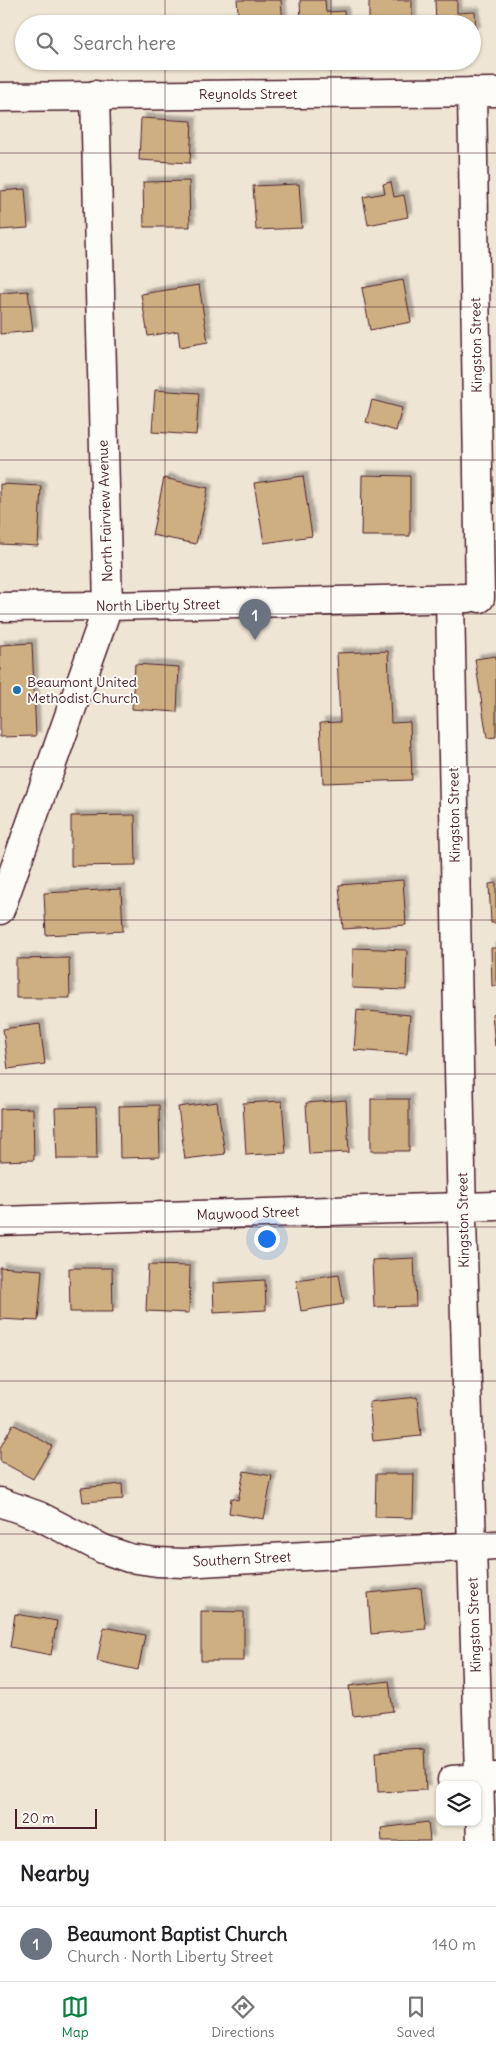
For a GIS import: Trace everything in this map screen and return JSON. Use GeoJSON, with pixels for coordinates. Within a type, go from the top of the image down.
{"type":"FeatureCollection","features":[{"type":"Feature","properties":{"kind":"street","name":"Reynolds Street"},"geometry":{"type":"LineString","coordinates":[[0,97],[484,92]]}},
{"type":"Feature","properties":{"kind":"street","name":"Kingston Street"},"geometry":{"type":"LineString","coordinates":[[484,92],[488,598]]}},
{"type":"Feature","properties":{"kind":"street","name":"North Fairview Avenue"},"geometry":{"type":"LineString","coordinates":[[0,910],[108,606],[95,95]]}},
{"type":"Feature","properties":{"kind":"street","name":"North Liberty Street"},"geometry":{"type":"LineString","coordinates":[[0,607],[488,598]]}},
{"type":"Feature","properties":{"kind":"street","name":"Kingston Street"},"geometry":{"type":"LineString","coordinates":[[450,599],[462,1207],[484,1545],[488,1777],[481,1841]]}},
{"type":"Feature","properties":{"kind":"street","name":"Maywood Street"},"geometry":{"type":"LineString","coordinates":[[0,1221],[496,1206]]}},
{"type":"Feature","properties":{"kind":"street","name":"Southern Street"},"geometry":{"type":"LineString","coordinates":[[0,1502],[39,1516],[103,1549],[130,1558],[157,1562],[184,1563],[484,1545]]}},
{"type":"Feature","properties":{"kind":"street"},"geometry":{"type":"LineString","coordinates":[[452,1780],[488,1777]]}},
{"type":"Feature","properties":{"kind":"building"},"geometry":{"type":"Polygon","coordinates":[[[237,0],[281,0],[282,15],[238,15],[237,0]]]}},
{"type":"Feature","properties":{"kind":"building"},"geometry":{"type":"Polygon","coordinates":[[[300,0],[325,0],[326,12],[344,11],[344,15],[301,15],[300,0]]]}},
{"type":"Feature","properties":{"kind":"building"},"geometry":{"type":"Polygon","coordinates":[[[369,0],[412,0],[412,15],[369,15],[369,0]]]}},
{"type":"Feature","properties":{"kind":"building"},"geometry":{"type":"Polygon","coordinates":[[[435,0],[457,0],[457,13],[475,12],[475,15],[436,15],[435,0]]]}},
{"type":"Feature","properties":{"kind":"building"},"geometry":{"type":"Polygon","coordinates":[[[141,118],[192,121],[190,163],[139,160],[141,118]]]}},
{"type":"Feature","properties":{"kind":"building"},"geometry":{"type":"Polygon","coordinates":[[[189,181],[190,227],[144,227],[143,182],[189,181]]]}},
{"type":"Feature","properties":{"kind":"building"},"geometry":{"type":"Polygon","coordinates":[[[391,182],[394,197],[404,195],[408,217],[368,225],[363,197],[385,193],[383,184],[391,182]]]}},
{"type":"Feature","properties":{"kind":"building"},"geometry":{"type":"Polygon","coordinates":[[[299,184],[302,228],[256,230],[253,186],[299,184]]]}},
{"type":"Feature","properties":{"kind":"building"},"geometry":{"type":"Polygon","coordinates":[[[25,189],[28,228],[0,230],[0,191],[25,189]]]}},
{"type":"Feature","properties":{"kind":"building"},"geometry":{"type":"Polygon","coordinates":[[[403,280],[411,322],[370,330],[362,288],[403,280]]]}},
{"type":"Feature","properties":{"kind":"building"},"geometry":{"type":"Polygon","coordinates":[[[199,285],[208,342],[180,347],[178,331],[148,336],[141,294],[199,285]]]}},
{"type":"Feature","properties":{"kind":"building"},"geometry":{"type":"Polygon","coordinates":[[[28,291],[33,331],[0,334],[0,293],[28,291]]]}},
{"type":"Feature","properties":{"kind":"building"},"geometry":{"type":"Polygon","coordinates":[[[155,390],[199,393],[196,435],[152,432],[155,390]]]}},
{"type":"Feature","properties":{"kind":"building"},"geometry":{"type":"Polygon","coordinates":[[[372,400],[402,408],[396,431],[366,422],[372,400]]]}},
{"type":"Feature","properties":{"kind":"building"},"geometry":{"type":"Polygon","coordinates":[[[362,475],[410,476],[410,536],[361,536],[362,475]]]}},
{"type":"Feature","properties":{"kind":"building"},"geometry":{"type":"Polygon","coordinates":[[[303,476],[312,536],[264,543],[254,483],[303,476]]]}},
{"type":"Feature","properties":{"kind":"building"},"geometry":{"type":"Polygon","coordinates":[[[164,478],[208,488],[196,544],[152,535],[164,478]]]}},
{"type":"Feature","properties":{"kind":"building"},"geometry":{"type":"Polygon","coordinates":[[[0,484],[41,486],[38,546],[0,544],[0,484]]]}},
{"type":"Feature","properties":{"kind":"building","name":"Beaumont United Methodist Church"},"geometry":{"type":"Polygon","coordinates":[[[32,643],[36,736],[0,737],[0,645],[32,643]]]}},
{"type":"Feature","properties":{"kind":"building"},"geometry":{"type":"Polygon","coordinates":[[[388,651],[391,723],[410,722],[412,780],[323,783],[320,723],[340,722],[337,653],[388,651]]]}},
{"type":"Feature","properties":{"kind":"building"},"geometry":{"type":"Polygon","coordinates":[[[496,656],[496,737],[487,738],[475,659],[496,656]]]}},
{"type":"Feature","properties":{"kind":"building"},"geometry":{"type":"Polygon","coordinates":[[[135,664],[179,667],[177,712],[132,709],[135,664]]]}},
{"type":"Feature","properties":{"kind":"building"},"geometry":{"type":"Polygon","coordinates":[[[135,815],[136,865],[71,866],[71,816],[135,815]]]}},
{"type":"Feature","properties":{"kind":"building"},"geometry":{"type":"Polygon","coordinates":[[[403,880],[406,925],[343,929],[339,885],[403,880]]]}},
{"type":"Feature","properties":{"kind":"building"},"geometry":{"type":"Polygon","coordinates":[[[496,883],[496,923],[491,923],[489,884],[496,883]]]}},
{"type":"Feature","properties":{"kind":"building"},"geometry":{"type":"Polygon","coordinates":[[[121,889],[123,931],[46,935],[44,893],[121,889]]]}},
{"type":"Feature","properties":{"kind":"building"},"geometry":{"type":"Polygon","coordinates":[[[353,948],[407,950],[406,990],[352,988],[353,948]]]}},
{"type":"Feature","properties":{"kind":"building"},"geometry":{"type":"Polygon","coordinates":[[[491,948],[496,948],[496,986],[492,986],[491,948]]]}},
{"type":"Feature","properties":{"kind":"building"},"geometry":{"type":"Polygon","coordinates":[[[69,958],[70,998],[16,998],[16,959],[69,958]]]}},
{"type":"Feature","properties":{"kind":"building"},"geometry":{"type":"Polygon","coordinates":[[[357,1010],[410,1015],[407,1054],[354,1050],[357,1010]]]}},
{"type":"Feature","properties":{"kind":"building"},"geometry":{"type":"Polygon","coordinates":[[[496,1013],[496,1046],[495,1046],[492,1014],[496,1013]]]}},
{"type":"Feature","properties":{"kind":"building"},"geometry":{"type":"Polygon","coordinates":[[[40,1024],[45,1064],[8,1069],[3,1029],[40,1024]]]}},
{"type":"Feature","properties":{"kind":"building"},"geometry":{"type":"Polygon","coordinates":[[[371,1099],[409,1099],[409,1151],[371,1151],[371,1099]]]}},
{"type":"Feature","properties":{"kind":"building"},"geometry":{"type":"Polygon","coordinates":[[[346,1100],[349,1152],[309,1154],[306,1103],[346,1100]]]}},
{"type":"Feature","properties":{"kind":"building"},"geometry":{"type":"Polygon","coordinates":[[[282,1101],[286,1153],[246,1155],[243,1103],[282,1101]]]}},
{"type":"Feature","properties":{"kind":"building"},"geometry":{"type":"Polygon","coordinates":[[[217,1102],[225,1154],[185,1159],[178,1107],[217,1102]]]}},
{"type":"Feature","properties":{"kind":"building"},"geometry":{"type":"Polygon","coordinates":[[[159,1105],[160,1157],[120,1158],[119,1106],[159,1105]]]}},
{"type":"Feature","properties":{"kind":"building"},"geometry":{"type":"Polygon","coordinates":[[[96,1107],[97,1159],[57,1159],[55,1108],[96,1107]]]}},
{"type":"Feature","properties":{"kind":"building"},"geometry":{"type":"Polygon","coordinates":[[[33,1108],[34,1160],[0,1161],[0,1109],[33,1108]]]}},
{"type":"Feature","properties":{"kind":"building"},"geometry":{"type":"Polygon","coordinates":[[[414,1258],[416,1306],[374,1307],[372,1260],[414,1258]]]}},
{"type":"Feature","properties":{"kind":"building"},"geometry":{"type":"Polygon","coordinates":[[[148,1265],[190,1266],[189,1313],[146,1311],[148,1265]]]}},
{"type":"Feature","properties":{"kind":"building"},"geometry":{"type":"Polygon","coordinates":[[[0,1267],[42,1270],[38,1321],[0,1319],[0,1267]]]}},
{"type":"Feature","properties":{"kind":"building"},"geometry":{"type":"Polygon","coordinates":[[[69,1268],[112,1268],[113,1312],[70,1312],[69,1268]]]}},
{"type":"Feature","properties":{"kind":"building"},"geometry":{"type":"Polygon","coordinates":[[[339,1274],[344,1304],[301,1311],[296,1280],[339,1274]]]}},
{"type":"Feature","properties":{"kind":"building"},"geometry":{"type":"Polygon","coordinates":[[[265,1280],[266,1310],[214,1313],[213,1283],[265,1280]]]}},
{"type":"Feature","properties":{"kind":"building"},"geometry":{"type":"Polygon","coordinates":[[[417,1397],[421,1436],[373,1441],[369,1402],[417,1397]]]}},
{"type":"Feature","properties":{"kind":"building"},"geometry":{"type":"Polygon","coordinates":[[[13,1424],[52,1446],[33,1479],[0,1461],[0,1448],[13,1424]]]}},
{"type":"Feature","properties":{"kind":"building"},"geometry":{"type":"Polygon","coordinates":[[[244,1471],[272,1476],[264,1519],[229,1513],[231,1498],[238,1500],[244,1471]]]}},
{"type":"Feature","properties":{"kind":"building"},"geometry":{"type":"Polygon","coordinates":[[[376,1474],[414,1474],[413,1518],[375,1517],[376,1474]]]}},
{"type":"Feature","properties":{"kind":"building"},"geometry":{"type":"Polygon","coordinates":[[[122,1484],[123,1499],[83,1502],[81,1488],[122,1484]]]}},
{"type":"Feature","properties":{"kind":"building"},"geometry":{"type":"Polygon","coordinates":[[[421,1588],[426,1629],[371,1634],[368,1593],[421,1588]]]}},
{"type":"Feature","properties":{"kind":"building"},"geometry":{"type":"Polygon","coordinates":[[[201,1611],[244,1612],[244,1661],[201,1661],[201,1611]]]}},
{"type":"Feature","properties":{"kind":"building"},"geometry":{"type":"Polygon","coordinates":[[[15,1614],[57,1621],[51,1655],[10,1647],[15,1614]]]}},
{"type":"Feature","properties":{"kind":"building"},"geometry":{"type":"Polygon","coordinates":[[[104,1627],[145,1635],[138,1670],[97,1661],[104,1627]]]}},
{"type":"Feature","properties":{"kind":"building"},"geometry":{"type":"Polygon","coordinates":[[[389,1681],[393,1711],[353,1716],[349,1686],[389,1681]]]}},
{"type":"Feature","properties":{"kind":"building"},"geometry":{"type":"Polygon","coordinates":[[[424,1749],[426,1790],[378,1792],[376,1752],[424,1749]]]}},
{"type":"Feature","properties":{"kind":"building"},"geometry":{"type":"Polygon","coordinates":[[[428,1822],[430,1841],[382,1841],[381,1828],[428,1822]]]}},
{"type":"Feature","properties":{"kind":"place","name":"Beaumont Baptist Church"},"geometry":{"type":"Point","coordinates":[255,640]}},
{"type":"Feature","properties":{"kind":"place","name":"Beaumont United Methodist Church"},"geometry":{"type":"Point","coordinates":[17,690]}}]}
